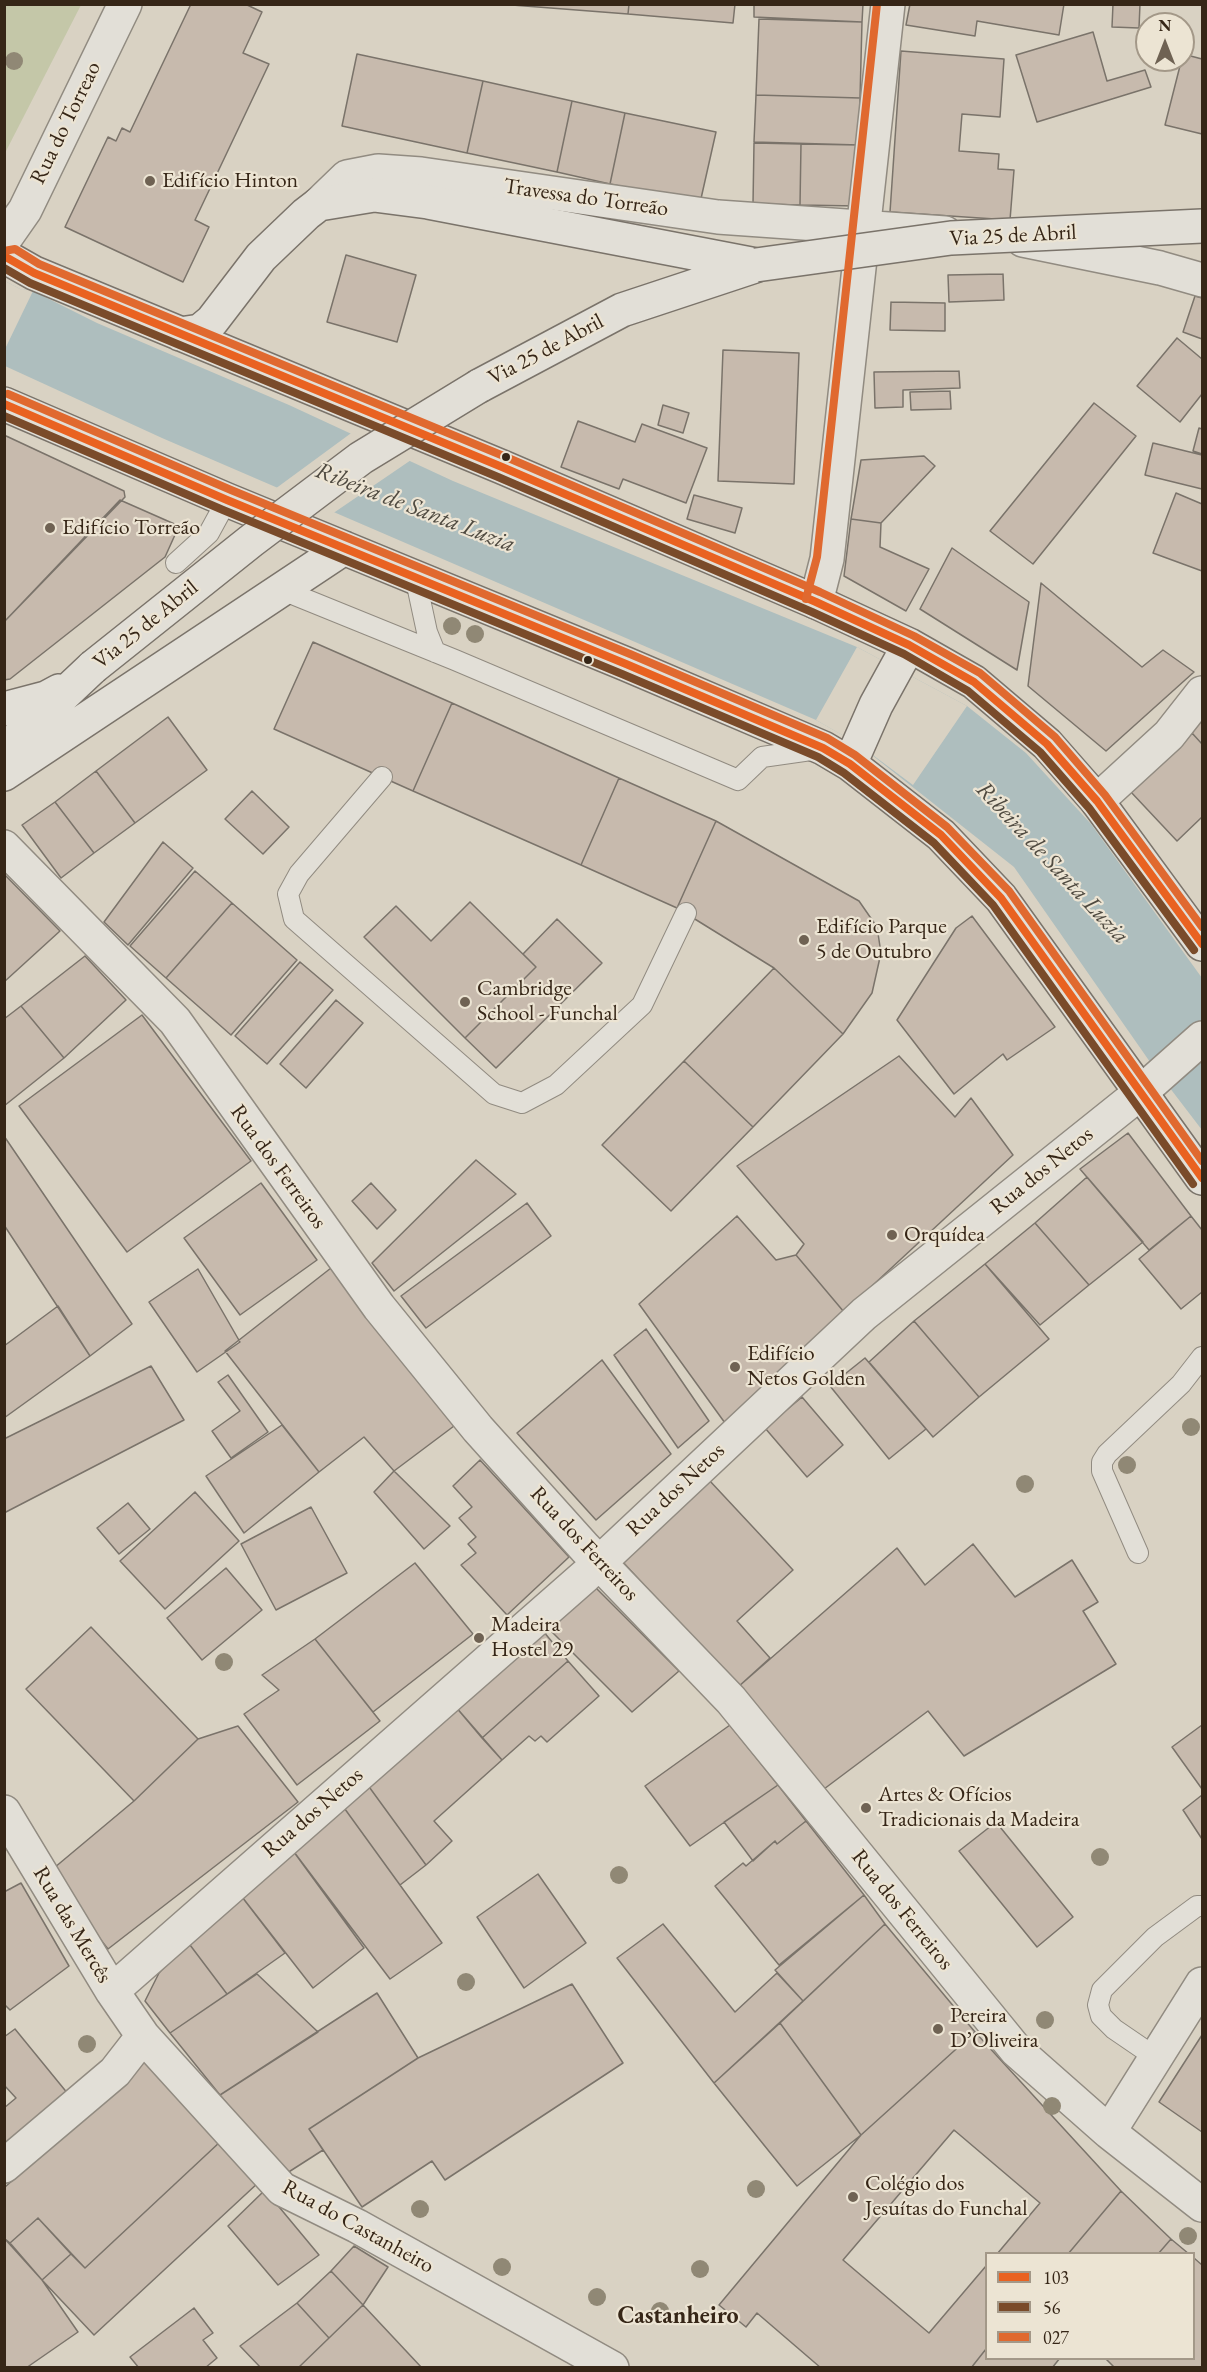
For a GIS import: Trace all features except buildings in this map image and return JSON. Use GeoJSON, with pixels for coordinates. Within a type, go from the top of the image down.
{"type":"FeatureCollection","features":[{"type":"Feature","properties":{"kind":"street","name":"Rua do Torreao"},"geometry":{"type":"LineString","coordinates":[[6,257],[25,210],[125,4]]}},
{"type":"Feature","properties":{"kind":"street"},"geometry":{"type":"LineString","coordinates":[[816,602],[827,559],[888,4]]}},
{"type":"Feature","properties":{"kind":"street","name":"Travessa do Torreão"},"geometry":{"type":"LineString","coordinates":[[180,334],[200,331],[212,321],[261,257],[285,232],[347,177],[378,171],[421,174],[718,217],[865,225],[1022,240],[1160,267],[1203,280]]}},
{"type":"Feature","properties":{"kind":"street"},"geometry":{"type":"LineString","coordinates":[[319,204],[374,195],[428,202],[756,266]]}},
{"type":"Feature","properties":{"kind":"street","name":"Via 25 de Abril"},"geometry":{"type":"LineString","coordinates":[[4,751],[84,675],[251,541],[361,459],[479,386],[622,310],[756,266],[951,238],[1203,226]]}},
{"type":"Feature","properties":{"kind":"street"},"geometry":{"type":"LineString","coordinates":[[6,257],[34,273],[502,467],[816,602],[909,645],[974,682],[1047,744],[1097,801],[1203,944]]}},
{"type":"Feature","properties":{"kind":"street"},"geometry":{"type":"LineString","coordinates":[[4,404],[226,500],[415,576],[836,756],[941,835],[1001,898],[1203,1178]]}},
{"type":"Feature","properties":{"kind":"street","name":"Via 25 de Abril"},"geometry":{"type":"LineString","coordinates":[[4,774],[344,548]]}},
{"type":"Feature","properties":{"kind":"street"},"geometry":{"type":"LineString","coordinates":[[836,756],[880,697],[909,645]]}},
{"type":"Feature","properties":{"kind":"street"},"geometry":{"type":"LineString","coordinates":[[4,709],[46,698],[84,675]]}},
{"type":"Feature","properties":{"kind":"street"},"geometry":{"type":"LineString","coordinates":[[1097,801],[1169,735],[1203,693]]}},
{"type":"Feature","properties":{"kind":"street","name":"Rua dos Ferreiros"},"geometry":{"type":"LineString","coordinates":[[4,847],[175,1020],[379,1307],[478,1429],[731,1700],[1016,2050],[1109,2132],[1203,2205]]}},
{"type":"Feature","properties":{"kind":"street","name":"Rua dos Netos"},"geometry":{"type":"LineString","coordinates":[[112,1991],[600,1562],[864,1314],[1140,1093],[1203,1038]]}},
{"type":"Feature","properties":{"kind":"street","name":"Rua das Mercês"},"geometry":{"type":"LineString","coordinates":[[4,1812],[112,1991],[143,2036]]}},
{"type":"Feature","properties":{"kind":"street"},"geometry":{"type":"LineString","coordinates":[[1109,2132],[1155,2056],[1203,1984]]}},
{"type":"Feature","properties":{"kind":"street"},"geometry":{"type":"LineString","coordinates":[[4,2166],[115,2072],[143,2036]]}},
{"type":"Feature","properties":{"kind":"street","name":"Rua do Castanheiro"},"geometry":{"type":"LineString","coordinates":[[143,2036],[282,2189],[357,2226],[612,2367]]}},
{"type":"Feature","properties":{"kind":"lane"},"geometry":{"type":"LineString","coordinates":[[176,563],[209,533],[226,500]]}},
{"type":"Feature","properties":{"kind":"lane"},"geometry":{"type":"LineString","coordinates":[[415,576],[427,632],[435,652]]}},
{"type":"Feature","properties":{"kind":"lane"},"geometry":{"type":"LineString","coordinates":[[280,590],[435,652],[738,780],[762,757],[836,756]]}},
{"type":"Feature","properties":{"kind":"lane"},"geometry":{"type":"LineString","coordinates":[[382,777],[299,874],[288,894],[294,919],[494,1094],[522,1103],[556,1085],[642,1005],[686,914]]}},
{"type":"Feature","properties":{"kind":"lane"},"geometry":{"type":"LineString","coordinates":[[1138,1553],[1102,1471],[1102,1462],[1107,1454],[1181,1384],[1203,1357]]}},
{"type":"Feature","properties":{"kind":"lane"},"geometry":{"type":"LineString","coordinates":[[1155,2056],[1114,2029],[1101,2016],[1098,2005],[1102,1990],[1155,1937],[1197,1906],[1203,1906]]}},
{"type":"Feature","properties":{"kind":"green space"},"geometry":{"type":"Polygon","coordinates":[[[4,5],[81,5],[5,153],[4,5]]]}},
{"type":"Feature","properties":{"kind":"water","name":"Ribeira de Santa Luzia"},"geometry":{"type":"Polygon","coordinates":[[[5,281],[22,290],[29,289],[97,323],[289,405],[453,481],[857,647],[967,706],[1026,753],[1091,824],[1202,978],[1202,1130],[1150,1062],[1014,867],[858,744],[816,720],[162,438],[5,366],[5,281]]]}},
{"type":"Feature","properties":{"kind":"pier"},"geometry":{"type":"Polygon","coordinates":[[[5,281],[22,290],[33,291],[5,349],[5,281]]]}},
{"type":"Feature","properties":{"kind":"pier"},"geometry":{"type":"Polygon","coordinates":[[[354,431],[414,458],[332,514],[275,489],[354,431]]]}},
{"type":"Feature","properties":{"kind":"pier"},"geometry":{"type":"Polygon","coordinates":[[[857,647],[967,706],[913,785],[858,744],[816,720],[857,647]]]}},
{"type":"Feature","properties":{"kind":"transit line","name":"027"},"geometry":{"type":"LineString","coordinates":[[806,599],[817,557],[877,4]]}},
{"type":"Feature","properties":{"kind":"transit line","name":"027"},"geometry":{"type":"LineString","coordinates":[[4,251],[15,249],[39,264],[506,457],[820,592],[914,636],[980,673],[1055,737],[1105,795],[1202,927]]}},
{"type":"Feature","properties":{"kind":"transit line","name":"103"},"geometry":{"type":"LineString","coordinates":[[4,256],[34,273],[502,467],[816,602],[909,645],[974,682],[1047,744],[1097,801],[1202,944]]}},
{"type":"Feature","properties":{"kind":"transit line","name":"56"},"geometry":{"type":"LineString","coordinates":[[4,268],[30,283],[498,477],[904,654],[968,691],[1040,752],[1089,808],[1194,950]]}},
{"type":"Feature","properties":{"kind":"transit line","name":"027"},"geometry":{"type":"LineString","coordinates":[[8,394],[231,490],[630,654],[827,738],[855,755],[947,827],[1009,891],[1202,1161]]}},
{"type":"Feature","properties":{"kind":"transit line","name":"103"},"geometry":{"type":"LineString","coordinates":[[4,404],[227,500],[626,664],[823,748],[850,764],[941,835],[1001,898],[1202,1178]]}},
{"type":"Feature","properties":{"kind":"transit line","name":"56"},"geometry":{"type":"LineString","coordinates":[[4,416],[223,510],[818,757],[844,773],[934,843],[993,905],[1193,1184]]}},
{"type":"Feature","properties":{"kind":"place","name":"Edifício Hinton"},"geometry":{"type":"Point","coordinates":[150,181]}},
{"type":"Feature","properties":{"kind":"place","name":"Edifício Torreão"},"geometry":{"type":"Point","coordinates":[50,528]}},
{"type":"Feature","properties":{"kind":"place","name":"Edifício Parque 5 de Outubro"},"geometry":{"type":"Point","coordinates":[804,940]}},
{"type":"Feature","properties":{"kind":"place","name":"Cambridge School - Funchal"},"geometry":{"type":"Point","coordinates":[465,1002]}},
{"type":"Feature","properties":{"kind":"place","name":"Orquídea"},"geometry":{"type":"Point","coordinates":[892,1235]}},
{"type":"Feature","properties":{"kind":"place","name":"Edifício Netos Golden"},"geometry":{"type":"Point","coordinates":[735,1367]}},
{"type":"Feature","properties":{"kind":"place","name":"Madeira Hostel 29"},"geometry":{"type":"Point","coordinates":[479,1638]}},
{"type":"Feature","properties":{"kind":"place","name":"Artes & Ofícios Tradicionais da Madeira"},"geometry":{"type":"Point","coordinates":[866,1808]}},
{"type":"Feature","properties":{"kind":"place","name":"Pereira D’Oliveira"},"geometry":{"type":"Point","coordinates":[938,2029]}},
{"type":"Feature","properties":{"kind":"place","name":"Colégio dos Jesuítas do Funchal"},"geometry":{"type":"Point","coordinates":[853,2197]}},
{"type":"Feature","properties":{"kind":"district","name":"Castanheiro"},"geometry":{"type":"Point","coordinates":[678,2316]}}]}
